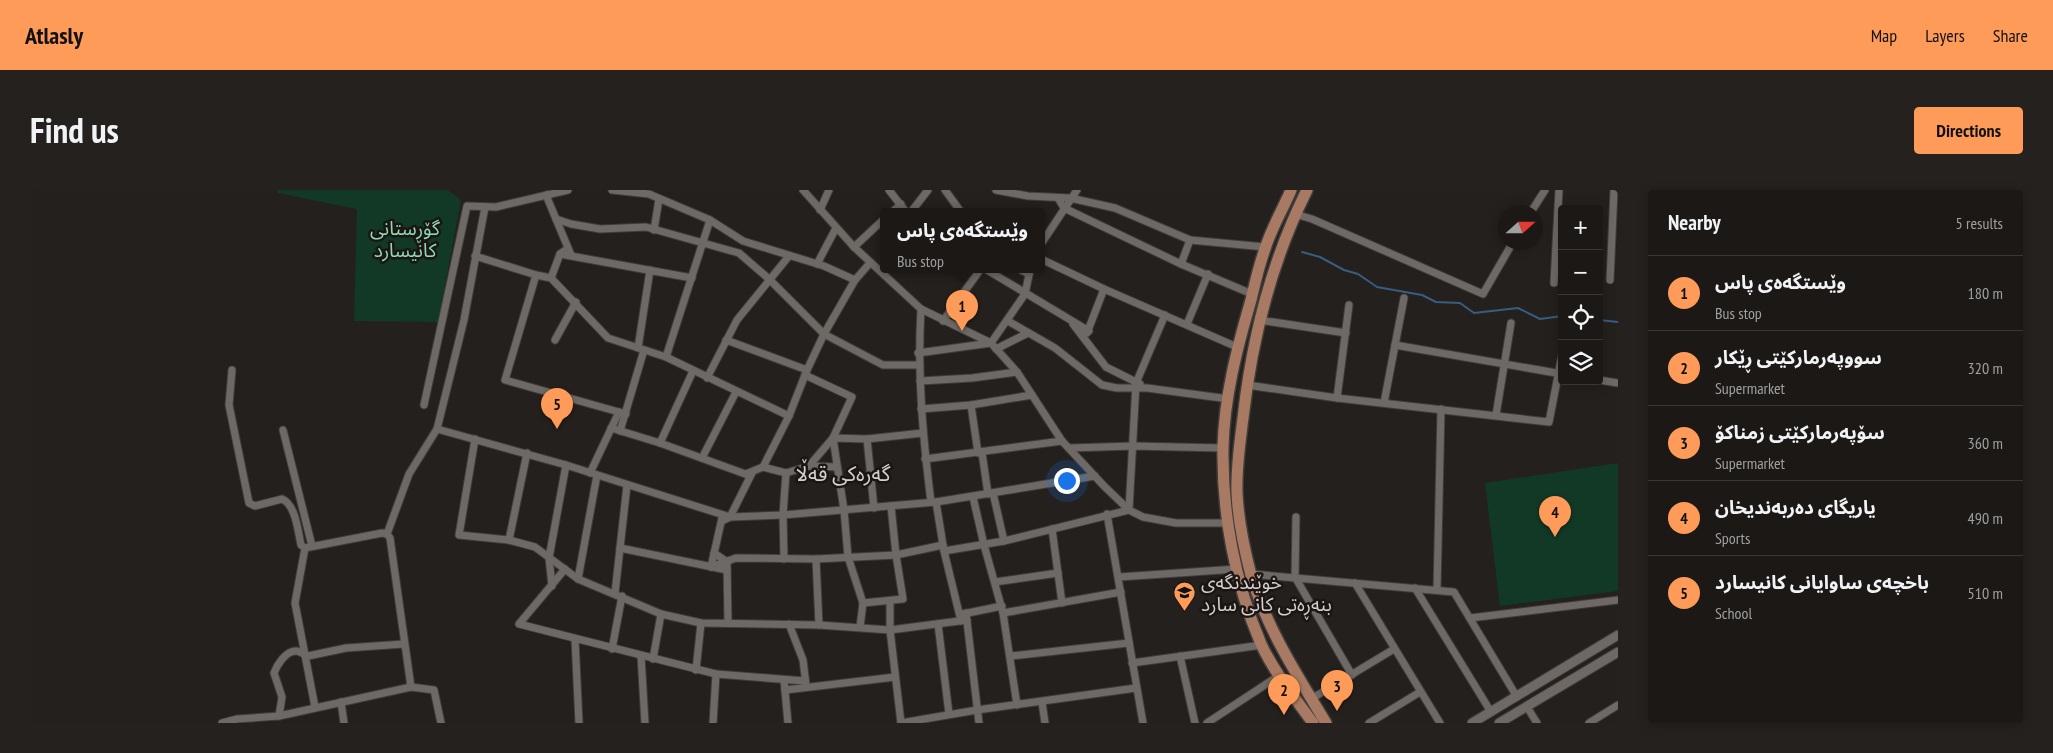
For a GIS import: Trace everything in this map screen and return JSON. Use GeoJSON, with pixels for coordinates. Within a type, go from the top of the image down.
{"type":"FeatureCollection","features":[{"type":"Feature","properties":{"kind":"main road"},"geometry":{"type":"LineString","coordinates":[[1291,190],[1265,247],[1237,347],[1228,399],[1223,448],[1227,523],[1237,569],[1262,645],[1312,723]]}},
{"type":"Feature","properties":{"kind":"main road"},"geometry":{"type":"LineString","coordinates":[[1307,190],[1277,259],[1260,320],[1247,385],[1237,493],[1251,574],[1275,636],[1294,673],[1326,723]]}},
{"type":"Feature","properties":{"kind":"main road"},"geometry":{"type":"LineString","coordinates":[[1251,299],[1254,312],[1260,320]]}},
{"type":"Feature","properties":{"kind":"main road"},"geometry":{"type":"LineString","coordinates":[[1244,324],[1251,324],[1260,320]]}},
{"type":"Feature","properties":{"kind":"main road"},"geometry":{"type":"LineString","coordinates":[[1281,677],[1294,673]]}},
{"type":"Feature","properties":{"kind":"street"},"geometry":{"type":"LineString","coordinates":[[424,405],[467,206],[496,207],[568,190]]}},
{"type":"Feature","properties":{"kind":"street"},"geometry":{"type":"LineString","coordinates":[[612,190],[649,194],[710,220],[743,241],[818,264],[855,280]]}},
{"type":"Feature","properties":{"kind":"street"},"geometry":{"type":"LineString","coordinates":[[803,190],[854,248],[870,263],[880,268]]}},
{"type":"Feature","properties":{"kind":"street"},"geometry":{"type":"LineString","coordinates":[[820,210],[829,190]]}},
{"type":"Feature","properties":{"kind":"street"},"geometry":{"type":"LineString","coordinates":[[889,190],[904,208]]}},
{"type":"Feature","properties":{"kind":"street"},"geometry":{"type":"LineString","coordinates":[[914,208],[928,190]]}},
{"type":"Feature","properties":{"kind":"street"},"geometry":{"type":"LineString","coordinates":[[945,190],[958,208]]}},
{"type":"Feature","properties":{"kind":"street"},"geometry":{"type":"LineString","coordinates":[[996,190],[1028,196],[1070,198],[1115,208],[1190,240],[1265,247]]}},
{"type":"Feature","properties":{"kind":"street"},"geometry":{"type":"LineString","coordinates":[[1045,238],[1077,190]]}},
{"type":"Feature","properties":{"kind":"street"},"geometry":{"type":"LineString","coordinates":[[1535,205],[1545,190]]}},
{"type":"Feature","properties":{"kind":"street"},"geometry":{"type":"LineString","coordinates":[[1554,283],[1560,190]]}},
{"type":"Feature","properties":{"kind":"street"},"geometry":{"type":"LineString","coordinates":[[1610,280],[1614,190]]}},
{"type":"Feature","properties":{"kind":"street"},"geometry":{"type":"LineString","coordinates":[[546,195],[571,255]]}},
{"type":"Feature","properties":{"kind":"street"},"geometry":{"type":"LineString","coordinates":[[1058,198],[1064,208],[1181,264],[1208,274],[1251,299]]}},
{"type":"Feature","properties":{"kind":"street"},"geometry":{"type":"LineString","coordinates":[[654,230],[659,199]]}},
{"type":"Feature","properties":{"kind":"street"},"geometry":{"type":"LineString","coordinates":[[896,208],[901,204]]}},
{"type":"Feature","properties":{"kind":"street"},"geometry":{"type":"LineString","coordinates":[[387,534],[409,474],[437,429],[464,320],[485,206]]}},
{"type":"Feature","properties":{"kind":"street"},"geometry":{"type":"LineString","coordinates":[[1295,214],[1312,219],[1483,294],[1509,250]]}},
{"type":"Feature","properties":{"kind":"street"},"geometry":{"type":"LineString","coordinates":[[556,219],[571,224],[600,229],[646,227],[739,253],[769,279],[824,334],[883,365],[918,365]]}},
{"type":"Feature","properties":{"kind":"street"},"geometry":{"type":"LineString","coordinates":[[666,357],[710,220]]}},
{"type":"Feature","properties":{"kind":"street"},"geometry":{"type":"LineString","coordinates":[[854,248],[880,223]]}},
{"type":"Feature","properties":{"kind":"street"},"geometry":{"type":"LineString","coordinates":[[818,264],[836,228]]}},
{"type":"Feature","properties":{"kind":"street"},"geometry":{"type":"LineString","coordinates":[[1181,264],[1190,240]]}},
{"type":"Feature","properties":{"kind":"street"},"geometry":{"type":"LineString","coordinates":[[739,253],[743,241]]}},
{"type":"Feature","properties":{"kind":"street"},"geometry":{"type":"LineString","coordinates":[[552,278],[560,254],[568,247]]}},
{"type":"Feature","properties":{"kind":"street"},"geometry":{"type":"LineString","coordinates":[[560,254],[692,278]]}},
{"type":"Feature","properties":{"kind":"street"},"geometry":{"type":"LineString","coordinates":[[475,256],[536,276],[552,278],[608,338],[666,357],[789,416]]}},
{"type":"Feature","properties":{"kind":"street"},"geometry":{"type":"LineString","coordinates":[[707,378],[737,320],[789,256]]}},
{"type":"Feature","properties":{"kind":"street"},"geometry":{"type":"LineString","coordinates":[[1045,261],[1237,347]]}},
{"type":"Feature","properties":{"kind":"street"},"geometry":{"type":"LineString","coordinates":[[711,567],[725,518],[750,473],[763,466],[789,416],[806,372],[824,334],[855,280],[870,263]]}},
{"type":"Feature","properties":{"kind":"street"},"geometry":{"type":"LineString","coordinates":[[620,432],[622,413],[641,349],[650,270]]}},
{"type":"Feature","properties":{"kind":"street"},"geometry":{"type":"LineString","coordinates":[[886,273],[921,309],[993,346],[1017,372],[1062,441],[1129,510],[1143,517],[1176,523],[1227,523]]}},
{"type":"Feature","properties":{"kind":"street"},"geometry":{"type":"LineString","coordinates":[[943,321],[978,273]]}},
{"type":"Feature","properties":{"kind":"street"},"geometry":{"type":"LineString","coordinates":[[992,273],[1089,330]]}},
{"type":"Feature","properties":{"kind":"street"},"geometry":{"type":"LineString","coordinates":[[993,346],[1025,294],[1030,273]]}},
{"type":"Feature","properties":{"kind":"street"},"geometry":{"type":"LineString","coordinates":[[1186,324],[1208,274]]}},
{"type":"Feature","properties":{"kind":"street"},"geometry":{"type":"LineString","coordinates":[[536,276],[505,380],[622,413]]}},
{"type":"Feature","properties":{"kind":"street"},"geometry":{"type":"LineString","coordinates":[[1085,339],[1104,289]]}},
{"type":"Feature","properties":{"kind":"street"},"geometry":{"type":"LineString","coordinates":[[1384,404],[1404,298]]}},
{"type":"Feature","properties":{"kind":"street"},"geometry":{"type":"LineString","coordinates":[[555,340],[576,302]]}},
{"type":"Feature","properties":{"kind":"street"},"geometry":{"type":"LineString","coordinates":[[1337,398],[1349,305]]}},
{"type":"Feature","properties":{"kind":"street"},"geometry":{"type":"LineString","coordinates":[[921,309],[918,365],[925,459],[961,618],[979,723]]}},
{"type":"Feature","properties":{"kind":"street"},"geometry":{"type":"LineString","coordinates":[[1129,510],[1136,385],[1165,315]]}},
{"type":"Feature","properties":{"kind":"street"},"geometry":{"type":"LineString","coordinates":[[1070,320],[1108,368],[1136,385],[1228,399]]}},
{"type":"Feature","properties":{"kind":"street"},"geometry":{"type":"LineString","coordinates":[[1260,320],[1346,332]]}},
{"type":"Feature","properties":{"kind":"street"},"geometry":{"type":"LineString","coordinates":[[1008,321],[1055,348],[1102,385],[1111,388],[1136,385]]}},
{"type":"Feature","properties":{"kind":"street"},"geometry":{"type":"LineString","coordinates":[[1496,415],[1511,323]]}},
{"type":"Feature","properties":{"kind":"street"},"geometry":{"type":"LineString","coordinates":[[918,352],[993,346],[1028,333]]}},
{"type":"Feature","properties":{"kind":"street"},"geometry":{"type":"LineString","coordinates":[[726,340],[806,372],[852,397],[833,438],[809,466]]}},
{"type":"Feature","properties":{"kind":"street"},"geometry":{"type":"LineString","coordinates":[[1395,345],[1558,374]]}},
{"type":"Feature","properties":{"kind":"street"},"geometry":{"type":"LineString","coordinates":[[232,370],[229,405],[249,503],[255,506],[282,499],[286,500],[292,510],[301,545],[308,547],[382,533],[387,534],[390,538],[411,687]]}},
{"type":"Feature","properties":{"kind":"street"},"geometry":{"type":"LineString","coordinates":[[660,442],[694,370]]}},
{"type":"Feature","properties":{"kind":"street"},"geometry":{"type":"LineString","coordinates":[[920,381],[972,378],[1017,372]]}},
{"type":"Feature","properties":{"kind":"street"},"geometry":{"type":"LineString","coordinates":[[1603,381],[1618,383]]}},
{"type":"Feature","properties":{"kind":"street"},"geometry":{"type":"LineString","coordinates":[[1247,385],[1384,404],[1549,422],[1558,383]]}},
{"type":"Feature","properties":{"kind":"street"},"geometry":{"type":"LineString","coordinates":[[702,458],[736,392]]}},
{"type":"Feature","properties":{"kind":"street"},"geometry":{"type":"LineString","coordinates":[[922,409],[971,405],[1032,395]]}},
{"type":"Feature","properties":{"kind":"street"},"geometry":{"type":"LineString","coordinates":[[971,405],[980,453],[1004,541]]}},
{"type":"Feature","properties":{"kind":"street"},"geometry":{"type":"LineString","coordinates":[[1438,590],[1441,409]]}},
{"type":"Feature","properties":{"kind":"street"},"geometry":{"type":"LineString","coordinates":[[578,579],[594,474],[611,428],[622,413]]}},
{"type":"Feature","properties":{"kind":"street"},"geometry":{"type":"LineString","coordinates":[[611,428],[660,442],[750,473]]}},
{"type":"Feature","properties":{"kind":"street"},"geometry":{"type":"LineString","coordinates":[[437,429],[566,464],[725,518],[934,502],[1095,476]]}},
{"type":"Feature","properties":{"kind":"street"},"geometry":{"type":"LineString","coordinates":[[283,430],[308,547],[296,603],[315,708]]}},
{"type":"Feature","properties":{"kind":"street"},"geometry":{"type":"LineString","coordinates":[[833,438],[866,438],[923,433]]}},
{"type":"Feature","properties":{"kind":"street"},"geometry":{"type":"LineString","coordinates":[[833,438],[844,510],[848,557],[864,603],[860,627]]}},
{"type":"Feature","properties":{"kind":"street"},"geometry":{"type":"LineString","coordinates":[[866,438],[874,508]]}},
{"type":"Feature","properties":{"kind":"street"},"geometry":{"type":"LineString","coordinates":[[475,439],[459,535],[509,540],[535,546],[578,579],[661,614],[701,623],[819,625],[890,630],[938,624],[1003,610],[1122,592]]}},
{"type":"Feature","properties":{"kind":"street"},"geometry":{"type":"LineString","coordinates":[[925,459],[1062,441]]}},
{"type":"Feature","properties":{"kind":"street"},"geometry":{"type":"LineString","coordinates":[[1068,448],[1133,446],[1223,448]]}},
{"type":"Feature","properties":{"kind":"street"},"geometry":{"type":"LineString","coordinates":[[509,540],[526,453]]}},
{"type":"Feature","properties":{"kind":"street"},"geometry":{"type":"LineString","coordinates":[[552,586],[549,558],[566,464]]}},
{"type":"Feature","properties":{"kind":"street"},"geometry":{"type":"LineString","coordinates":[[763,466],[786,473],[809,466],[837,467]]}},
{"type":"Feature","properties":{"kind":"street"},"geometry":{"type":"LineString","coordinates":[[784,559],[783,515],[786,473]]}},
{"type":"Feature","properties":{"kind":"street"},"geometry":{"type":"LineString","coordinates":[[612,649],[627,485]]}},
{"type":"Feature","properties":{"kind":"street"},"geometry":{"type":"LineString","coordinates":[[973,496],[984,545],[1003,610],[1017,705]]}},
{"type":"Feature","properties":{"kind":"street"},"geometry":{"type":"LineString","coordinates":[[864,603],[903,600],[896,555],[892,506]]}},
{"type":"Feature","properties":{"kind":"street"},"geometry":{"type":"LineString","coordinates":[[711,567],[736,558],[816,559],[896,555],[944,548],[984,545],[1129,510]]}},
{"type":"Feature","properties":{"kind":"street"},"geometry":{"type":"LineString","coordinates":[[1107,514],[1122,592],[1143,723]]}},
{"type":"Feature","properties":{"kind":"street"},"geometry":{"type":"LineString","coordinates":[[1296,517],[1295,577],[1352,675]]}},
{"type":"Feature","properties":{"kind":"street"},"geometry":{"type":"LineString","coordinates":[[1052,529],[1062,602]]}},
{"type":"Feature","properties":{"kind":"street"},"geometry":{"type":"LineString","coordinates":[[620,548],[727,570]]}},
{"type":"Feature","properties":{"kind":"street"},"geometry":{"type":"LineString","coordinates":[[714,553],[727,562]]}},
{"type":"Feature","properties":{"kind":"street"},"geometry":{"type":"LineString","coordinates":[[816,559],[819,625]]}},
{"type":"Feature","properties":{"kind":"street"},"geometry":{"type":"LineString","coordinates":[[727,562],[728,624]]}},
{"type":"Feature","properties":{"kind":"street"},"geometry":{"type":"LineString","coordinates":[[565,569],[519,624],[716,674],[805,681],[895,677]]}},
{"type":"Feature","properties":{"kind":"street"},"geometry":{"type":"LineString","coordinates":[[1119,577],[1237,569]]}},
{"type":"Feature","properties":{"kind":"street"},"geometry":{"type":"LineString","coordinates":[[995,582],[1058,573]]}},
{"type":"Feature","properties":{"kind":"street"},"geometry":{"type":"LineString","coordinates":[[1251,574],[1454,592],[1517,696]]}},
{"type":"Feature","properties":{"kind":"street"},"geometry":{"type":"LineString","coordinates":[[1355,583],[1440,723]]}},
{"type":"Feature","properties":{"kind":"street"},"geometry":{"type":"LineString","coordinates":[[1415,588],[1491,712]]}},
{"type":"Feature","properties":{"kind":"street"},"geometry":{"type":"LineString","coordinates":[[890,600],[890,630],[901,723],[949,714],[1136,688]]}},
{"type":"Feature","properties":{"kind":"street"},"geometry":{"type":"LineString","coordinates":[[1470,618],[1618,600]]}},
{"type":"Feature","properties":{"kind":"street"},"geometry":{"type":"LineString","coordinates":[[653,659],[661,614]]}},
{"type":"Feature","properties":{"kind":"street"},"geometry":{"type":"LineString","coordinates":[[696,670],[701,623]]}},
{"type":"Feature","properties":{"kind":"street"},"geometry":{"type":"LineString","coordinates":[[789,624],[803,660],[805,681]]}},
{"type":"Feature","properties":{"kind":"street"},"geometry":{"type":"LineString","coordinates":[[938,624],[949,714]]}},
{"type":"Feature","properties":{"kind":"street"},"geometry":{"type":"LineString","coordinates":[[1472,723],[1618,635]]}},
{"type":"Feature","properties":{"kind":"street"},"geometry":{"type":"LineString","coordinates":[[575,639],[579,723]]}},
{"type":"Feature","properties":{"kind":"street"},"geometry":{"type":"LineString","coordinates":[[1011,656],[1129,643]]}},
{"type":"Feature","properties":{"kind":"street"},"geometry":{"type":"LineString","coordinates":[[279,716],[282,698],[274,673],[277,666],[288,654],[299,651],[308,656],[346,648],[404,644]]}},
{"type":"Feature","properties":{"kind":"street"},"geometry":{"type":"LineString","coordinates":[[1132,663],[1262,645]]}},
{"type":"Feature","properties":{"kind":"street"},"geometry":{"type":"LineString","coordinates":[[1311,700],[1394,649]]}},
{"type":"Feature","properties":{"kind":"street"},"geometry":{"type":"LineString","coordinates":[[1499,723],[1570,680],[1617,655]]}},
{"type":"Feature","properties":{"kind":"street"},"geometry":{"type":"LineString","coordinates":[[641,656],[645,723]]}},
{"type":"Feature","properties":{"kind":"street"},"geometry":{"type":"LineString","coordinates":[[1180,656],[1195,723]]}},
{"type":"Feature","properties":{"kind":"street"},"geometry":{"type":"LineString","coordinates":[[1563,669],[1570,680]]}},
{"type":"Feature","properties":{"kind":"street"},"geometry":{"type":"LineString","coordinates":[[713,723],[716,674]]}},
{"type":"Feature","properties":{"kind":"street"},"geometry":{"type":"LineString","coordinates":[[1208,723],[1281,677]]}},
{"type":"Feature","properties":{"kind":"street"},"geometry":{"type":"LineString","coordinates":[[784,680],[788,723]]}},
{"type":"Feature","properties":{"kind":"street"},"geometry":{"type":"LineString","coordinates":[[785,690],[797,680]]}},
{"type":"Feature","properties":{"kind":"street"},"geometry":{"type":"LineString","coordinates":[[785,690],[805,681]]}},
{"type":"Feature","properties":{"kind":"street"},"geometry":{"type":"LineString","coordinates":[[222,723],[279,716],[411,687],[434,690],[441,723]]}},
{"type":"Feature","properties":{"kind":"street"},"geometry":{"type":"LineString","coordinates":[[1369,723],[1420,692]]}},
{"type":"Feature","properties":{"kind":"street"},"geometry":{"type":"LineString","coordinates":[[341,702],[344,723]]}},
{"type":"Feature","properties":{"kind":"street"},"geometry":{"type":"LineString","coordinates":[[1042,702],[1045,723]]}},
{"type":"Feature","properties":{"kind":"street"},"geometry":{"type":"LineString","coordinates":[[1589,723],[1618,705]]}},
{"type":"Feature","properties":{"kind":"street"},"geometry":{"type":"LineString","coordinates":[[1527,706],[1537,723]]}},
{"type":"Feature","properties":{"kind":"green space","name":"گۆڕستانی کانیسارد"},"geometry":{"type":"Polygon","coordinates":[[[277,190],[448,190],[461,200],[438,322],[354,321],[357,209],[278,193],[277,190]]]}},
{"type":"Feature","properties":{"kind":"green space"},"geometry":{"type":"Polygon","coordinates":[[[1618,463],[1618,591],[1500,606],[1485,483],[1618,463]]]}},
{"type":"Feature","properties":{"kind":"waterway"},"geometry":{"type":"LineString","coordinates":[[1302,252],[1320,257],[1344,270],[1358,274],[1377,287],[1422,295],[1436,302],[1460,303],[1474,313],[1518,308],[1540,319],[1558,317]]}},
{"type":"Feature","properties":{"kind":"waterway"},"geometry":{"type":"LineString","coordinates":[[1603,320],[1618,322]]}},
{"type":"Feature","properties":{"kind":"place","name":"وێستگەەی پاس"},"geometry":{"type":"Point","coordinates":[962,331]}},
{"type":"Feature","properties":{"kind":"place","name":"باخچەی ساوایانی کانیسارد"},"geometry":{"type":"Point","coordinates":[557,429]}},
{"type":"Feature","properties":{"kind":"place","name":"یاریگاى ده‌ربه‌ندیخان"},"geometry":{"type":"Point","coordinates":[1555,537]}},
{"type":"Feature","properties":{"kind":"place","name":"خوێندنگەی بنەڕەتی کانی سارد"},"geometry":{"type":"Point","coordinates":[1185,612]}},
{"type":"Feature","properties":{"kind":"place","name":"سۆپەرمارکێتی زمناکۆ"},"geometry":{"type":"Point","coordinates":[1337,711]}},
{"type":"Feature","properties":{"kind":"place","name":"سووپەرمارکێتی ڕێکار"},"geometry":{"type":"Point","coordinates":[1284,715]}},
{"type":"Feature","properties":{"kind":"district","name":"گەرەکی قەڵا"},"geometry":{"type":"Point","coordinates":[843,474]}}]}
